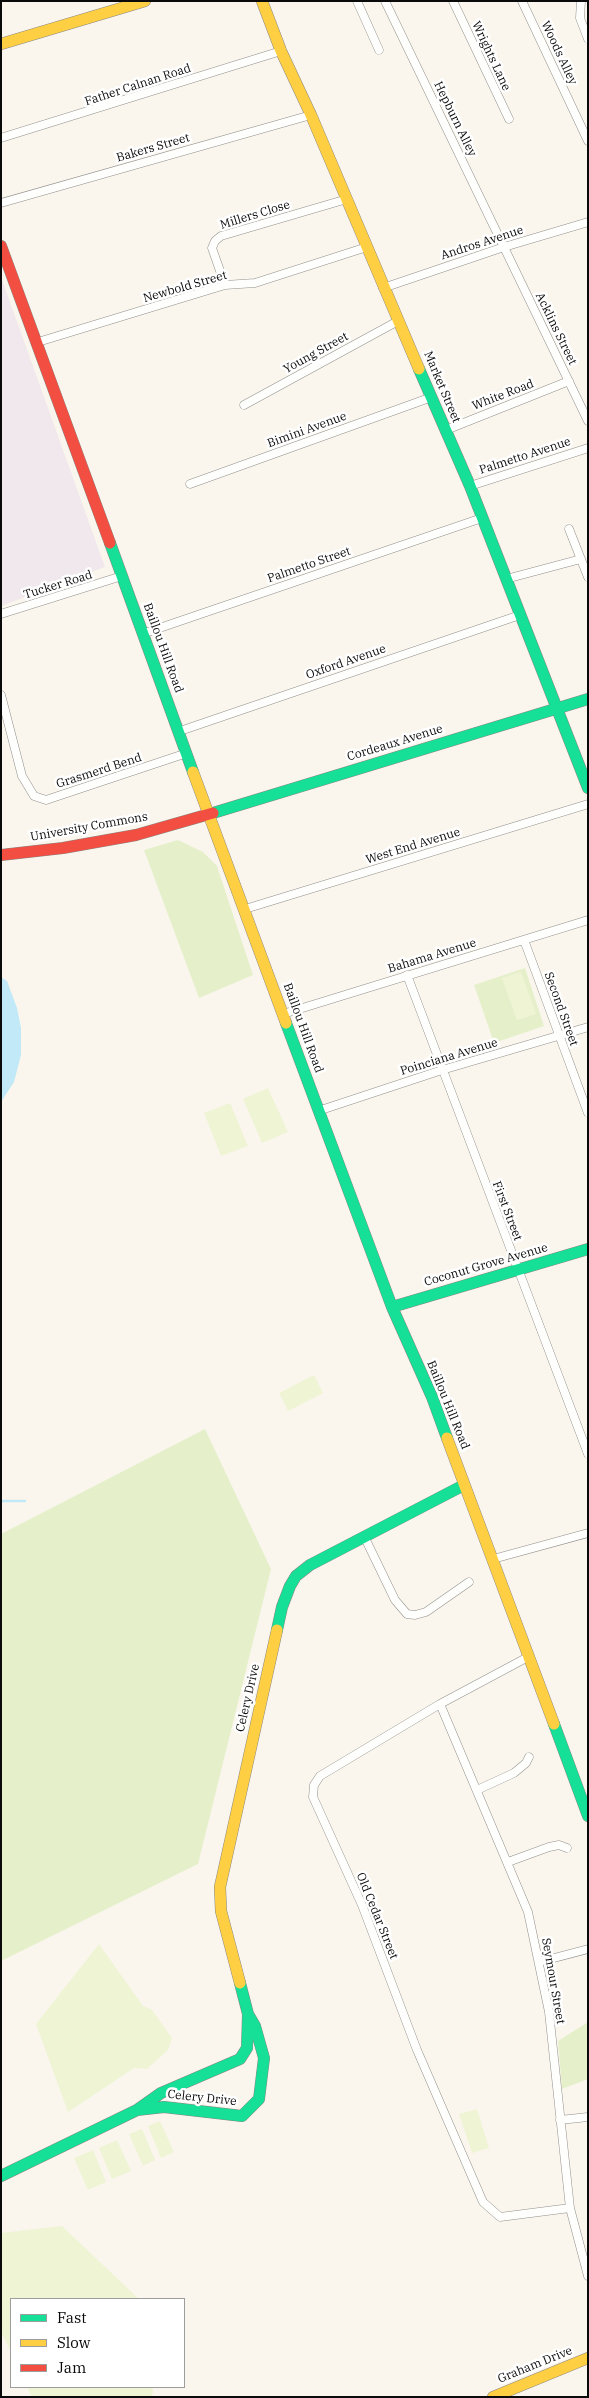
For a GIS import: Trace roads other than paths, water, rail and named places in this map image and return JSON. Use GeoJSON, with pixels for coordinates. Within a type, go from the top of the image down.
{"type":"FeatureCollection","features":[{"type":"Feature","properties":{"kind":"main road"},"geometry":{"type":"LineString","coordinates":[[1,44],[145,1]]}},
{"type":"Feature","properties":{"kind":"main road","name":"Market Street"},"geometry":{"type":"LineString","coordinates":[[262,1],[281,51],[311,115],[383,288],[470,486],[588,788]]}},
{"type":"Feature","properties":{"kind":"main road","name":"Baillou Hill Road"},"geometry":{"type":"LineString","coordinates":[[1,246],[38,342],[142,634],[180,731],[318,1111],[392,1306],[432,1397],[588,1816]]}},
{"type":"Feature","properties":{"kind":"main road","name":"Cordeaux Avenue"},"geometry":{"type":"LineString","coordinates":[[210,814],[588,699]]}},
{"type":"Feature","properties":{"kind":"main road","name":"University Commons"},"geometry":{"type":"LineString","coordinates":[[1,855],[63,848],[136,835],[210,814]]}},
{"type":"Feature","properties":{"kind":"main road","name":"Coconut Grove Avenue"},"geometry":{"type":"LineString","coordinates":[[392,1306],[588,1249]]}},
{"type":"Feature","properties":{"kind":"main road","name":"Celery Drive"},"geometry":{"type":"LineString","coordinates":[[137,2110],[164,2108],[242,2116],[259,2099],[264,2058],[255,2026],[248,2014],[221,1911],[220,1887],[282,1607],[290,1586],[296,1576],[316,1562],[464,1485]]}},
{"type":"Feature","properties":{"kind":"main road","name":"Celery Drive"},"geometry":{"type":"LineString","coordinates":[[1,2176],[137,2110],[161,2093],[240,2059],[247,2048],[248,2014]]}},
{"type":"Feature","properties":{"kind":"main road","name":"Graham Drive"},"geometry":{"type":"LineString","coordinates":[[493,2397],[588,2358]]}},
{"type":"Feature","properties":{"kind":"street"},"geometry":{"type":"LineString","coordinates":[[357,1],[378,50]]}},
{"type":"Feature","properties":{"kind":"street","name":"Hepburn Alley"},"geometry":{"type":"LineString","coordinates":[[385,1],[504,247]]}},
{"type":"Feature","properties":{"kind":"street","name":"Wrights Lane"},"geometry":{"type":"LineString","coordinates":[[453,1],[509,120]]}},
{"type":"Feature","properties":{"kind":"street","name":"Woods Alley"},"geometry":{"type":"LineString","coordinates":[[522,1],[588,141]]}},
{"type":"Feature","properties":{"kind":"street"},"geometry":{"type":"LineString","coordinates":[[581,1],[580,18],[588,39]]}},
{"type":"Feature","properties":{"kind":"street","name":"Father Calnan Road"},"geometry":{"type":"LineString","coordinates":[[1,138],[281,51]]}},
{"type":"Feature","properties":{"kind":"street","name":"Bakers Street"},"geometry":{"type":"LineString","coordinates":[[1,203],[311,115]]}},
{"type":"Feature","properties":{"kind":"street","name":"Millers Close"},"geometry":{"type":"LineString","coordinates":[[225,286],[212,248],[215,241],[221,236],[347,199]]}},
{"type":"Feature","properties":{"kind":"street","name":"Andros Avenue"},"geometry":{"type":"LineString","coordinates":[[383,288],[504,247],[588,222]]}},
{"type":"Feature","properties":{"kind":"street","name":"Newbold Street"},"geometry":{"type":"LineString","coordinates":[[38,342],[225,286],[255,283],[367,247]]}},
{"type":"Feature","properties":{"kind":"street","name":"Acklins Street"},"geometry":{"type":"LineString","coordinates":[[504,247],[588,421]]}},
{"type":"Feature","properties":{"kind":"street","name":"Young Street"},"geometry":{"type":"LineString","coordinates":[[244,405],[398,321]]}},
{"type":"Feature","properties":{"kind":"street","name":"White Road"},"geometry":{"type":"LineString","coordinates":[[446,430],[569,381]]}},
{"type":"Feature","properties":{"kind":"street","name":"Bimini Avenue"},"geometry":{"type":"LineString","coordinates":[[190,484],[432,397]]}},
{"type":"Feature","properties":{"kind":"street","name":"Palmetto Avenue"},"geometry":{"type":"LineString","coordinates":[[470,486],[588,448]]}},
{"type":"Feature","properties":{"kind":"street","name":"Palmetto Street"},"geometry":{"type":"LineString","coordinates":[[142,634],[482,518]]}},
{"type":"Feature","properties":{"kind":"street"},"geometry":{"type":"LineString","coordinates":[[569,529],[588,577]]}},
{"type":"Feature","properties":{"kind":"street"},"geometry":{"type":"LineString","coordinates":[[506,579],[581,559]]}},
{"type":"Feature","properties":{"kind":"street","name":"Tucker Road"},"geometry":{"type":"LineString","coordinates":[[1,614],[122,576]]}},
{"type":"Feature","properties":{"kind":"street","name":"Oxford Avenue"},"geometry":{"type":"LineString","coordinates":[[180,731],[520,615]]}},
{"type":"Feature","properties":{"kind":"street","name":"Grasmerd Bend"},"geometry":{"type":"LineString","coordinates":[[1,695],[22,776],[34,796],[46,800],[187,753]]}},
{"type":"Feature","properties":{"kind":"street","name":"West End Avenue"},"geometry":{"type":"LineString","coordinates":[[245,910],[588,804]]}},
{"type":"Feature","properties":{"kind":"street","name":"Bahama Avenue"},"geometry":{"type":"LineString","coordinates":[[283,1014],[588,920]]}},
{"type":"Feature","properties":{"kind":"street","name":"Second Street"},"geometry":{"type":"LineString","coordinates":[[524,940],[588,1113]]}},
{"type":"Feature","properties":{"kind":"street","name":"First Street"},"geometry":{"type":"LineString","coordinates":[[408,975],[517,1270],[588,1454]]}},
{"type":"Feature","properties":{"kind":"street","name":"Poinciana Avenue"},"geometry":{"type":"LineString","coordinates":[[318,1111],[442,1070],[588,1027]]}},
{"type":"Feature","properties":{"kind":"street"},"geometry":{"type":"LineString","coordinates":[[494,1560],[588,1533]]}},
{"type":"Feature","properties":{"kind":"street"},"geometry":{"type":"LineString","coordinates":[[364,1536],[395,1600],[407,1614],[415,1615],[426,1612],[469,1582]]}},
{"type":"Feature","properties":{"kind":"street","name":"Old Cedar Street"},"geometry":{"type":"LineString","coordinates":[[528,1657],[440,1704],[320,1776],[314,1785],[314,1797],[362,1905],[417,2050],[483,2202],[500,2217],[570,2208]]}},
{"type":"Feature","properties":{"kind":"street","name":"Seymour Street"},"geometry":{"type":"LineString","coordinates":[[440,1704],[528,1912],[549,2012],[570,2208],[588,2276]]}},
{"type":"Feature","properties":{"kind":"street"},"geometry":{"type":"LineString","coordinates":[[477,1790],[520,1768],[529,1757]]}},
{"type":"Feature","properties":{"kind":"street"},"geometry":{"type":"LineString","coordinates":[[508,1862],[549,1847],[559,1845],[567,1848]]}},
{"type":"Feature","properties":{"kind":"street"},"geometry":{"type":"LineString","coordinates":[[539,1962],[588,1948]]}},
{"type":"Feature","properties":{"kind":"street"},"geometry":{"type":"LineString","coordinates":[[560,2120],[588,2117]]}},
{"type":"Feature","properties":{"kind":"water"},"geometry":{"type":"Polygon","coordinates":[[[1,977],[7,981],[17,1008],[21,1028],[21,1055],[14,1082],[1,1102],[1,977]]]}},
{"type":"Feature","properties":{"kind":"waterway"},"geometry":{"type":"LineString","coordinates":[[1,1501],[25,1501]]}}]}
